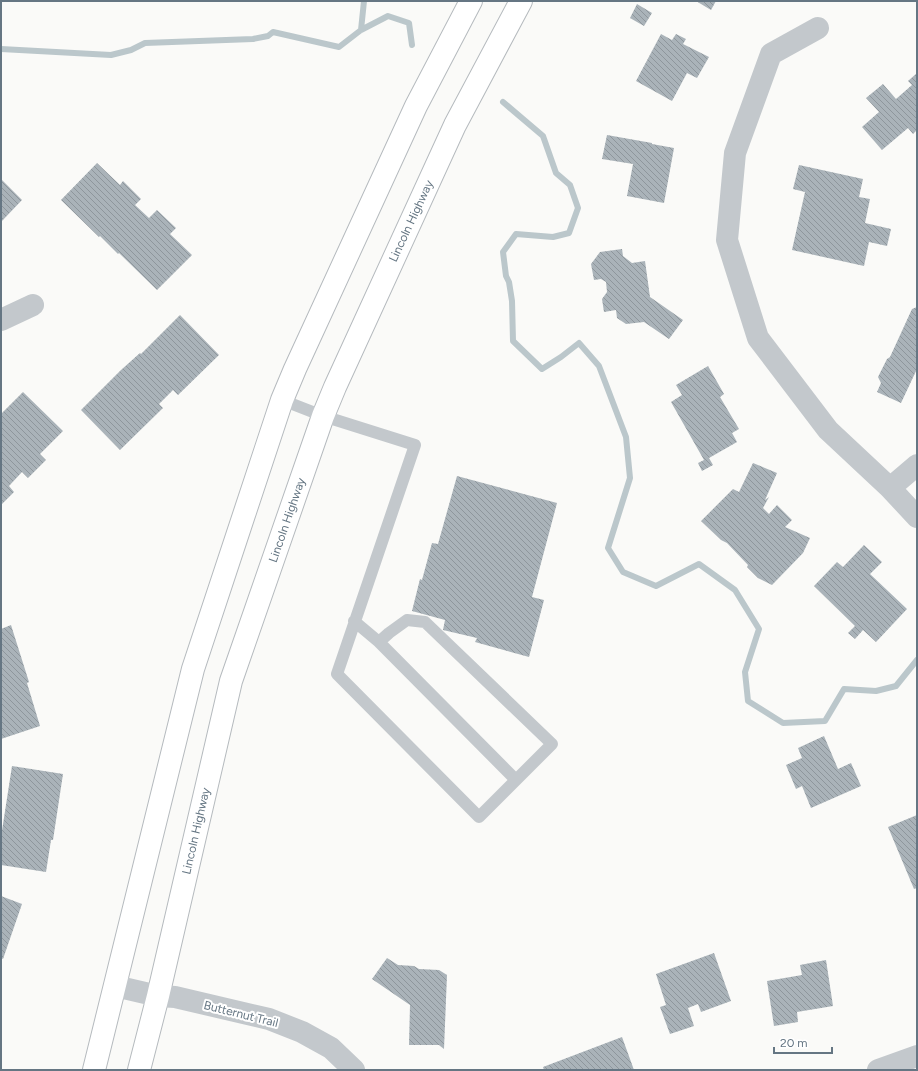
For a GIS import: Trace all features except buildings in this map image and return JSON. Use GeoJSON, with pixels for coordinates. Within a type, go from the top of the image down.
{"type":"FeatureCollection","features":[{"type":"Feature","properties":{"kind":"main road"},"geometry":{"type":"LineString","coordinates":[[94,1070],[193,669],[282,400],[416,106],[471,1]]}},
{"type":"Feature","properties":{"kind":"main road","name":"Lincoln Highway"},"geometry":{"type":"LineString","coordinates":[[139,1070],[158,996],[231,681],[323,416],[455,125],[521,1]]}},
{"type":"Feature","properties":{"kind":"street"},"geometry":{"type":"LineString","coordinates":[[818,28],[771,54],[735,154],[727,240],[758,338],[828,430],[890,488],[917,517]]}},
{"type":"Feature","properties":{"kind":"street"},"geometry":{"type":"LineString","coordinates":[[1,320],[33,305]]}},
{"type":"Feature","properties":{"kind":"street"},"geometry":{"type":"LineString","coordinates":[[890,488],[917,465]]}},
{"type":"Feature","properties":{"kind":"street","name":"Butternut Trail"},"geometry":{"type":"LineString","coordinates":[[115,986],[158,996],[175,997],[275,1021],[302,1032],[331,1048],[354,1070]]}},
{"type":"Feature","properties":{"kind":"street"},"geometry":{"type":"LineString","coordinates":[[878,1070],[917,1056]]}},
{"type":"Feature","properties":{"kind":"lane"},"geometry":{"type":"LineString","coordinates":[[282,400],[323,416],[415,445],[337,674],[479,817],[552,744],[425,622],[407,620],[379,642]]}},
{"type":"Feature","properties":{"kind":"lane"},"geometry":{"type":"LineString","coordinates":[[354,621],[379,642],[516,780]]}},
{"type":"Feature","properties":{"kind":"waterway"},"geometry":{"type":"LineString","coordinates":[[361,30],[364,1]]}},
{"type":"Feature","properties":{"kind":"waterway"},"geometry":{"type":"LineString","coordinates":[[1,49],[111,55],[131,50],[145,43],[253,39],[268,36],[273,32],[339,47],[361,30],[388,16],[409,23],[412,45]]}},
{"type":"Feature","properties":{"kind":"waterway"},"geometry":{"type":"LineString","coordinates":[[503,102],[543,136],[556,173],[570,185],[578,208],[569,233],[553,237],[516,234],[503,252],[506,276],[509,282],[512,301],[513,341],[542,369],[579,343],[599,366],[626,437],[630,478],[608,548],[623,572],[656,586],[699,564],[735,590],[759,629],[745,672],[748,701],[783,723],[825,721],[844,689],[876,691],[896,686],[917,660]]}}]}
